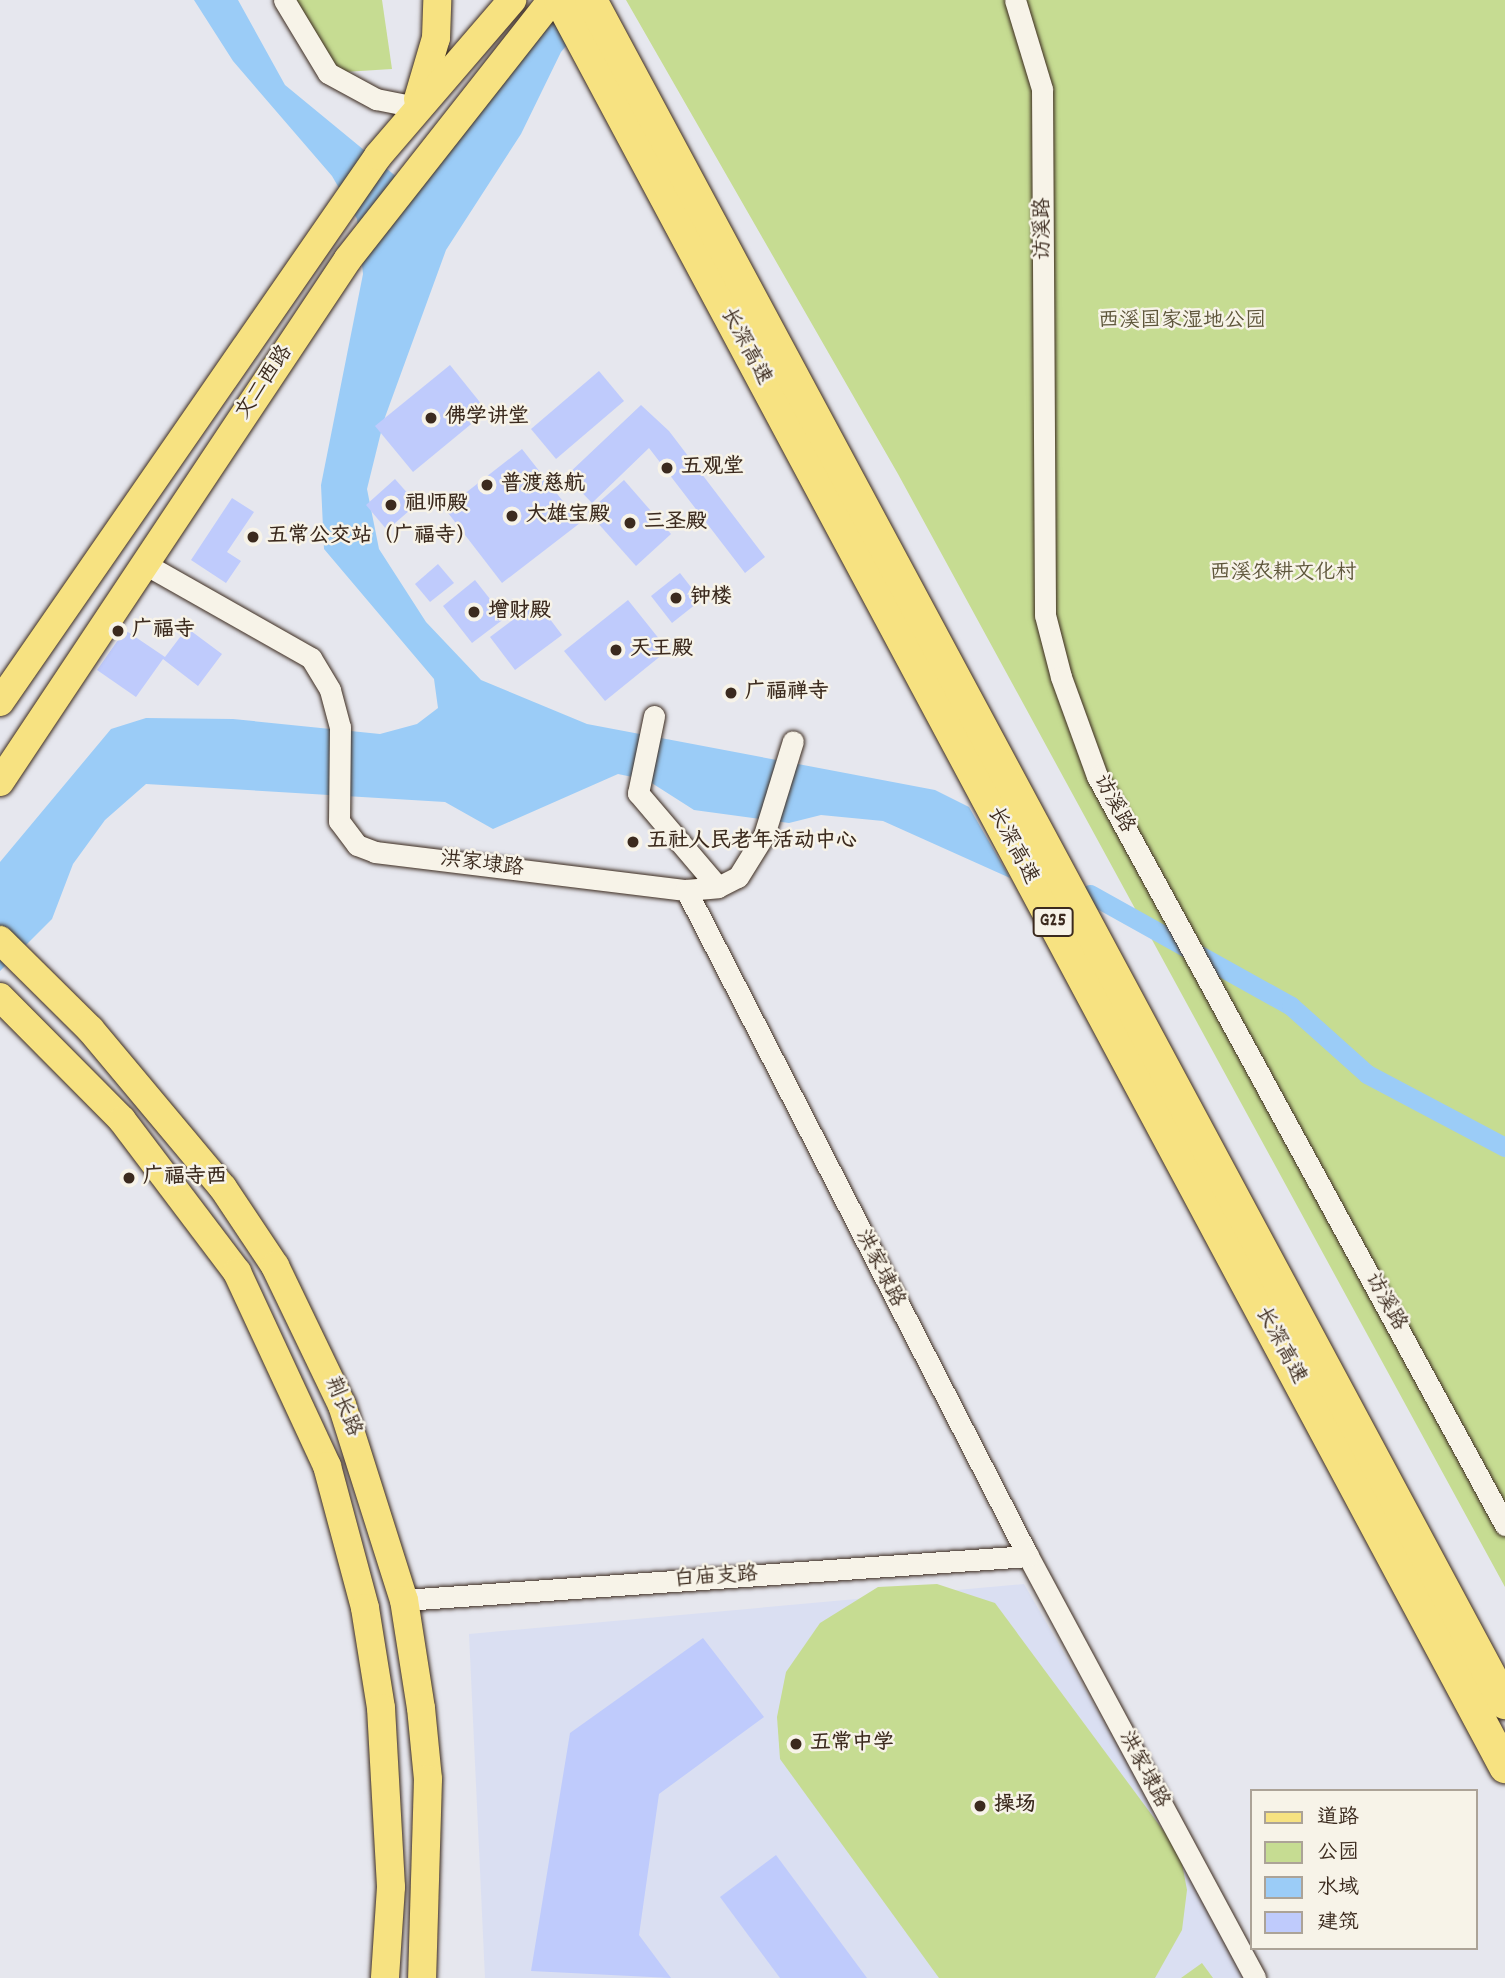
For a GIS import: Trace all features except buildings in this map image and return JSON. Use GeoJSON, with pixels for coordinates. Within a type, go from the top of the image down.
{"type":"FeatureCollection","features":[{"type":"Feature","properties":{"kind":"highway","name":"长深高速"},"geometry":{"type":"LineString","coordinates":[[560,0],[611,67],[1505,1703]]}},
{"type":"Feature","properties":{"kind":"highway","name":"长深高速"},"geometry":{"type":"LineString","coordinates":[[591,0],[611,67],[1505,1766]]}},
{"type":"Feature","properties":{"kind":"main road"},"geometry":{"type":"LineString","coordinates":[[416,107],[436,38],[438,0]]}},
{"type":"Feature","properties":{"kind":"main road"},"geometry":{"type":"LineString","coordinates":[[416,107],[512,0]]}},
{"type":"Feature","properties":{"kind":"main road","name":"文二西路"},"geometry":{"type":"LineString","coordinates":[[0,782],[348,259],[408,175],[552,0]]}},
{"type":"Feature","properties":{"kind":"main road","name":"文二西路"},"geometry":{"type":"LineString","coordinates":[[0,702],[318,239],[416,107]]}},
{"type":"Feature","properties":{"kind":"main road","name":"荆长路"},"geometry":{"type":"LineString","coordinates":[[0,940],[29,968],[170,1124],[275,1266],[363,1457],[404,1600],[428,1779],[422,1978]]}},
{"type":"Feature","properties":{"kind":"main road","name":"荆长路"},"geometry":{"type":"LineString","coordinates":[[0,997],[122,1120],[237,1272],[327,1466],[365,1608],[382,1708],[391,1887],[385,1978]]}},
{"type":"Feature","properties":{"kind":"street"},"geometry":{"type":"LineString","coordinates":[[284,0],[328,73],[376,100],[416,107]]}},
{"type":"Feature","properties":{"kind":"street","name":"访溪路"},"geometry":{"type":"LineString","coordinates":[[1015,0],[1042,89],[1045,615],[1097,776],[1505,1525]]}},
{"type":"Feature","properties":{"kind":"street","name":"洪家埭路"},"geometry":{"type":"LineString","coordinates":[[145,564],[311,658],[330,690],[340,727],[339,806],[344,834],[375,852],[685,890],[1028,1556],[1255,1978]]}},
{"type":"Feature","properties":{"kind":"street"},"geometry":{"type":"LineString","coordinates":[[650,724],[636,782],[656,817],[718,887]]}},
{"type":"Feature","properties":{"kind":"street"},"geometry":{"type":"LineString","coordinates":[[685,890],[718,887],[738,877],[764,835],[788,749]]}},
{"type":"Feature","properties":{"kind":"street","name":"白庙支路"},"geometry":{"type":"LineString","coordinates":[[404,1600],[1028,1556]]}},
{"type":"Feature","properties":{"kind":"shaded area","name":"五常中学"},"geometry":{"type":"Polygon","coordinates":[[[1024,1584],[1180,1853],[1243,1978],[485,1978],[469,1634],[1024,1584]]]}},
{"type":"Feature","properties":{"kind":"green space"},"geometry":{"type":"Polygon","coordinates":[[[286,0],[382,0],[392,69],[328,73],[286,0]]]}},
{"type":"Feature","properties":{"kind":"green space","name":"西溪国家湿地公园"},"geometry":{"type":"Polygon","coordinates":[[[626,0],[1505,0],[1505,1587],[898,474],[626,0]]]}},
{"type":"Feature","properties":{"kind":"green space","name":"操场"},"geometry":{"type":"Polygon","coordinates":[[[937,1584],[995,1603],[1180,1853],[1187,1890],[1182,1930],[1155,1978],[939,1978],[780,1759],[777,1717],[786,1672],[820,1623],[878,1587],[937,1584]]]}},
{"type":"Feature","properties":{"kind":"green space"},"geometry":{"type":"Polygon","coordinates":[[[1202,1963],[1213,1978],[1181,1978],[1202,1963]]]}},
{"type":"Feature","properties":{"kind":"water"},"geometry":{"type":"Polygon","coordinates":[[[194,0],[238,0],[285,85],[398,178],[571,0],[605,0],[561,52],[521,134],[446,250],[384,420],[367,489],[379,549],[426,622],[481,680],[587,724],[935,790],[969,807],[1010,878],[883,821],[821,815],[789,823],[694,810],[647,780],[618,774],[493,829],[445,802],[146,784],[105,820],[73,864],[52,919],[0,971],[0,862],[111,729],[146,718],[233,719],[380,734],[417,724],[438,708],[434,679],[324,549],[321,485],[363,274],[357,219],[332,176],[233,61],[194,0]]]}},
{"type":"Feature","properties":{"kind":"waterway"},"geometry":{"type":"LineString","coordinates":[[1090,894],[1291,1006],[1367,1074],[1505,1147]]}},
{"type":"Feature","properties":{"kind":"place","name":"佛学讲堂"},"geometry":{"type":"Point","coordinates":[431,418]}},
{"type":"Feature","properties":{"kind":"place","name":"五观堂"},"geometry":{"type":"Point","coordinates":[667,468]}},
{"type":"Feature","properties":{"kind":"place","name":"普渡慈航"},"geometry":{"type":"Point","coordinates":[487,485]}},
{"type":"Feature","properties":{"kind":"place","name":"祖师殿"},"geometry":{"type":"Point","coordinates":[391,505]}},
{"type":"Feature","properties":{"kind":"place","name":"大雄宝殿"},"geometry":{"type":"Point","coordinates":[512,516]}},
{"type":"Feature","properties":{"kind":"place","name":"三圣殿"},"geometry":{"type":"Point","coordinates":[630,523]}},
{"type":"Feature","properties":{"kind":"place","name":"五常公交站（广福寺）"},"geometry":{"type":"Point","coordinates":[253,537]}},
{"type":"Feature","properties":{"kind":"place","name":"钟楼"},"geometry":{"type":"Point","coordinates":[676,598]}},
{"type":"Feature","properties":{"kind":"place","name":"增财殿"},"geometry":{"type":"Point","coordinates":[474,612]}},
{"type":"Feature","properties":{"kind":"place","name":"广福寺"},"geometry":{"type":"Point","coordinates":[118,631]}},
{"type":"Feature","properties":{"kind":"place","name":"天王殿"},"geometry":{"type":"Point","coordinates":[616,650]}},
{"type":"Feature","properties":{"kind":"place","name":"广福禅寺"},"geometry":{"type":"Point","coordinates":[731,693]}},
{"type":"Feature","properties":{"kind":"place","name":"五社人民老年活动中心"},"geometry":{"type":"Point","coordinates":[633,842]}},
{"type":"Feature","properties":{"kind":"place","name":"广福寺西"},"geometry":{"type":"Point","coordinates":[129,1178]}},
{"type":"Feature","properties":{"kind":"place","name":"五常中学"},"geometry":{"type":"Point","coordinates":[796,1744]}},
{"type":"Feature","properties":{"kind":"place","name":"操场"},"geometry":{"type":"Point","coordinates":[980,1806]}},
{"type":"Feature","properties":{"kind":"park label","name":"西溪农耕文化村"},"geometry":{"type":"Point","coordinates":[1283,574]}}]}
